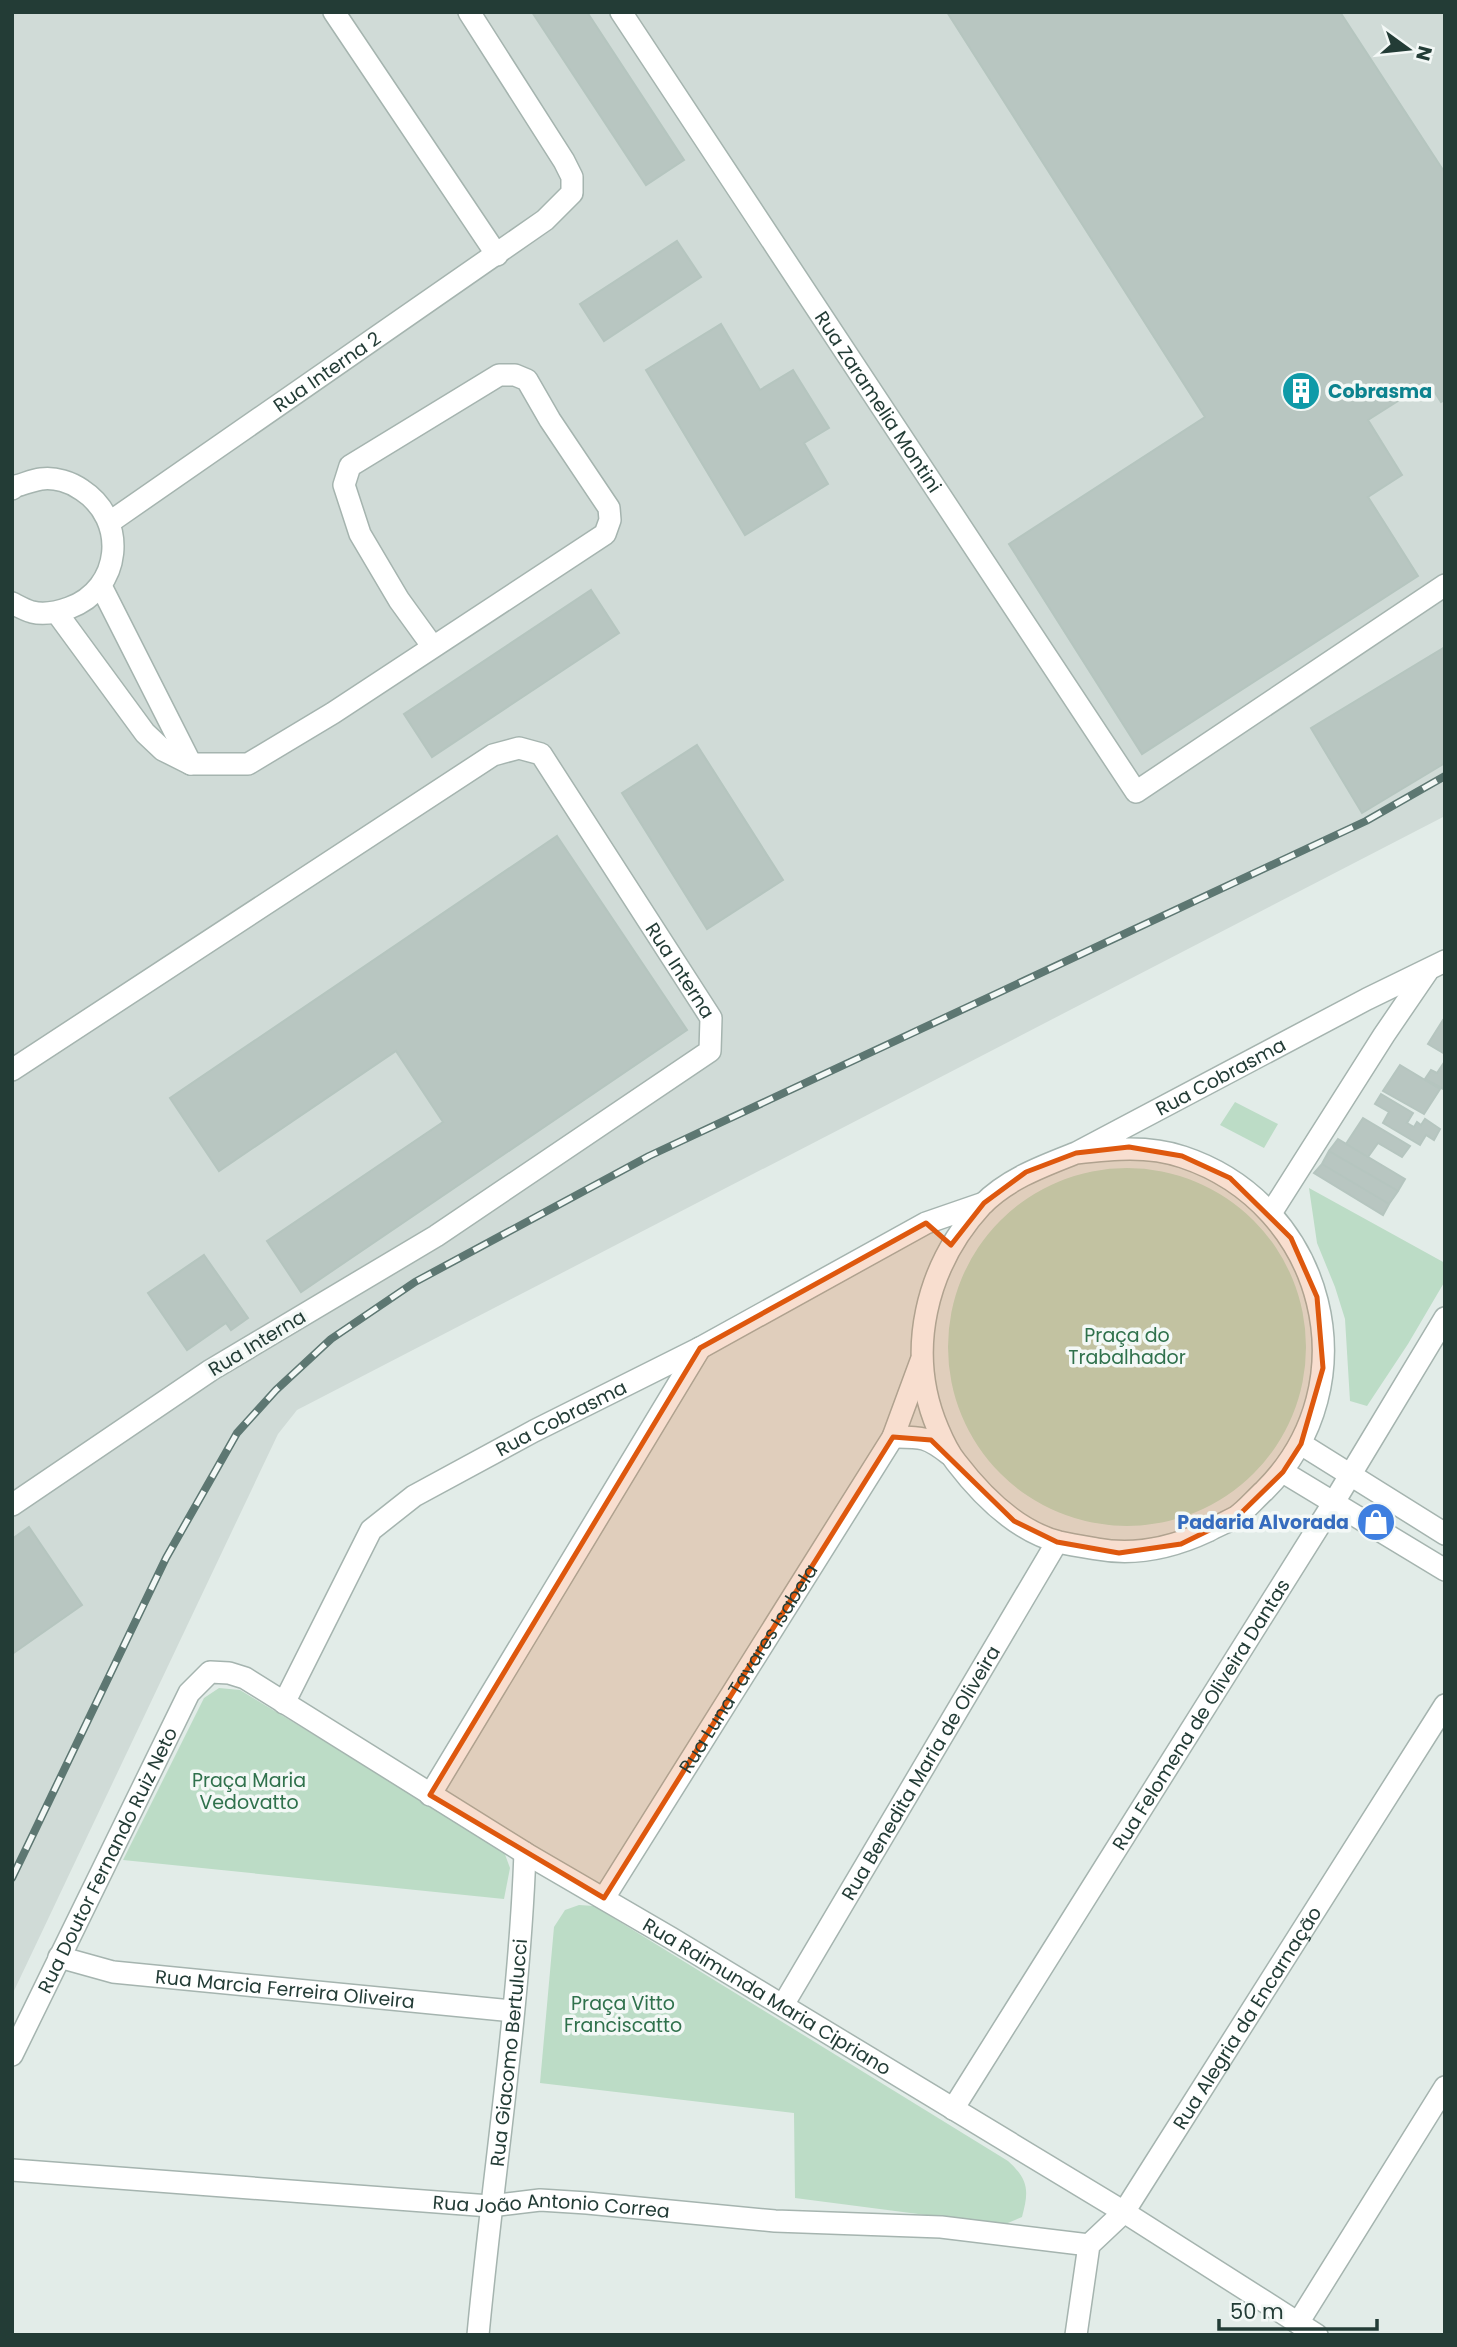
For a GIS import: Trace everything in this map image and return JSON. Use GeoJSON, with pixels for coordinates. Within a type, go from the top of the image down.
{"type":"FeatureCollection","features":[{"type":"Feature","properties":{"kind":"street"},"geometry":{"type":"LineString","coordinates":[[334,12],[497,255]]}},
{"type":"Feature","properties":{"kind":"street","name":"Rua Interna 2"},"geometry":{"type":"LineString","coordinates":[[110,522],[497,255],[545,220],[572,193],[572,177],[564,161],[470,12]]}},
{"type":"Feature","properties":{"kind":"street","name":"Rua Zaramelia Montini"},"geometry":{"type":"LineString","coordinates":[[621,12],[1136,792],[1445,585]]}},
{"type":"Feature","properties":{"kind":"street"},"geometry":{"type":"LineString","coordinates":[[57,613],[145,733],[163,750],[191,764],[248,764],[333,713],[605,534],[610,520],[609,508],[550,420],[527,380],[514,375],[499,375],[350,466],[344,485],[360,534],[400,600],[433,647]]}},
{"type":"Feature","properties":{"kind":"street"},"geometry":{"type":"LineString","coordinates":[[12,603],[33,612],[57,613],[82,604],[101,586],[114,555],[110,522],[95,498],[71,482],[43,478],[13,486]]}},
{"type":"Feature","properties":{"kind":"street"},"geometry":{"type":"LineString","coordinates":[[101,586],[191,764]]}},
{"type":"Feature","properties":{"kind":"street","name":"Rua Interna"},"geometry":{"type":"LineString","coordinates":[[12,1070],[493,755],[519,748],[541,754],[711,1018],[710,1051],[436,1236],[211,1370],[12,1505]]}},
{"type":"Feature","properties":{"kind":"street","name":"Rua Cobrasma"},"geometry":{"type":"LineString","coordinates":[[1076,1153],[1367,999],[1436,966]]}},
{"type":"Feature","properties":{"kind":"street","name":"Rua Cobrasma"},"geometry":{"type":"LineString","coordinates":[[1271,1213],[1384,1035],[1436,966]]}},
{"type":"Feature","properties":{"kind":"street"},"geometry":{"type":"LineString","coordinates":[[1367,999],[1376,1005],[1382,1015],[1384,1035]]}},
{"type":"Feature","properties":{"kind":"street"},"geometry":{"type":"LineString","coordinates":[[1129,1147],[1182,1156],[1230,1178],[1271,1213],[1291,1238],[1306,1266],[1317,1297],[1323,1328],[1323,1368],[1316,1407],[1301,1444],[1283,1472],[1238,1516],[1181,1544],[1119,1553],[1057,1542],[1014,1521],[978,1492],[949,1454],[930,1409],[921,1360],[927,1301],[949,1247],[984,1203],[1027,1172],[1076,1153],[1129,1147]]}},
{"type":"Feature","properties":{"kind":"street","name":"Rua Cobrasma"},"geometry":{"type":"LineString","coordinates":[[284,1703],[370,1531],[414,1496],[700,1348],[926,1223],[984,1203]]}},
{"type":"Feature","properties":{"kind":"street"},"geometry":{"type":"LineString","coordinates":[[926,1223],[936,1228],[949,1247]]}},
{"type":"Feature","properties":{"kind":"street","name":"Rua Felomena de Oliveira Dantas"},"geometry":{"type":"LineString","coordinates":[[953,2109],[1334,1503],[1445,1318]]}},
{"type":"Feature","properties":{"kind":"street"},"geometry":{"type":"LineString","coordinates":[[430,1796],[700,1348]]}},
{"type":"Feature","properties":{"kind":"street","name":"Rua Luna Tavares Isabela"},"geometry":{"type":"LineString","coordinates":[[604,1898],[893,1437],[921,1360]]}},
{"type":"Feature","properties":{"kind":"street"},"geometry":{"type":"LineString","coordinates":[[893,1437],[931,1440],[949,1454]]}},
{"type":"Feature","properties":{"kind":"street"},"geometry":{"type":"LineString","coordinates":[[1301,1444],[1445,1534]]}},
{"type":"Feature","properties":{"kind":"street"},"geometry":{"type":"LineString","coordinates":[[1283,1472],[1445,1570]]}},
{"type":"Feature","properties":{"kind":"street","name":"Rua Benedita Maria de Oliveira"},"geometry":{"type":"LineString","coordinates":[[783,2005],[1057,1542]]}},
{"type":"Feature","properties":{"kind":"street","name":"Rua Raimunda Maria Cipriano"},"geometry":{"type":"LineString","coordinates":[[210,1672],[229,1673],[245,1678],[430,1796],[783,2005],[1124,2213],[1317,2335]]}},
{"type":"Feature","properties":{"kind":"street","name":"Rua Doutor Fernando Ruiz Neto"},"geometry":{"type":"LineString","coordinates":[[12,2055],[189,1693],[210,1672]]}},
{"type":"Feature","properties":{"kind":"street","name":"Rua Alegria da Encarnação"},"geometry":{"type":"LineString","coordinates":[[1089,2245],[1124,2213],[1445,1705]]}},
{"type":"Feature","properties":{"kind":"street","name":"Rua Giacomo Bertulucci"},"geometry":{"type":"LineString","coordinates":[[478,2335],[513,2011],[523,1908],[525,1853]]}},
{"type":"Feature","properties":{"kind":"street","name":"Rua Marcia Ferreira Oliveira"},"geometry":{"type":"LineString","coordinates":[[59,1957],[113,1972],[513,2011]]}},
{"type":"Feature","properties":{"kind":"street"},"geometry":{"type":"LineString","coordinates":[[1298,2323],[1445,2087]]}},
{"type":"Feature","properties":{"kind":"street","name":"Rua João Antonio Correa"},"geometry":{"type":"LineString","coordinates":[[12,2170],[490,2206],[540,2200],[775,2221],[941,2227],[1089,2245]]}},
{"type":"Feature","properties":{"kind":"street"},"geometry":{"type":"LineString","coordinates":[[1076,2335],[1089,2245]]}},
{"type":"Feature","properties":{"kind":"highlighted area"},"geometry":{"type":"Polygon","coordinates":[[[1129,1147],[1182,1156],[1230,1178],[1291,1238],[1317,1297],[1323,1368],[1301,1444],[1283,1472],[1238,1516],[1181,1544],[1119,1553],[1057,1542],[1014,1521],[931,1440],[893,1437],[604,1898],[430,1795],[700,1348],[926,1223],[951,1245],[984,1203],[1026,1172],[1076,1153],[1129,1147]]]}},
{"type":"Feature","properties":{"kind":"shaded area"},"geometry":{"type":"Polygon","coordinates":[[[12,12],[1445,12],[1445,816],[297,1410],[278,1434],[12,1995],[12,12]]]}},
{"type":"Feature","properties":{"kind":"green space"},"geometry":{"type":"Polygon","coordinates":[[[1235,1102],[1278,1124],[1264,1148],[1220,1125],[1235,1102]]]}},
{"type":"Feature","properties":{"kind":"green space","name":"Praça do Trabalhador"},"geometry":{"type":"Polygon","coordinates":[[[1127,1168],[1162,1171],[1196,1181],[1227,1198],[1254,1220],[1276,1247],[1293,1278],[1303,1312],[1306,1347],[1303,1382],[1293,1416],[1276,1447],[1254,1474],[1227,1496],[1196,1513],[1162,1523],[1127,1526],[1092,1523],[1058,1513],[1027,1496],[1000,1474],[978,1447],[961,1416],[951,1382],[948,1347],[951,1312],[961,1278],[978,1247],[1000,1220],[1027,1198],[1058,1181],[1092,1171],[1127,1168]]]}},
{"type":"Feature","properties":{"kind":"green space"},"geometry":{"type":"Polygon","coordinates":[[[1309,1188],[1445,1263],[1445,1281],[1367,1406],[1350,1401],[1345,1319],[1317,1243],[1309,1188]]]}},
{"type":"Feature","properties":{"kind":"green space","name":"Praça Maria Vedovatto"},"geometry":{"type":"Polygon","coordinates":[[[219,1688],[240,1690],[503,1849],[510,1868],[504,1899],[123,1860],[204,1698],[219,1688]]]}},
{"type":"Feature","properties":{"kind":"green space","name":"Praça Vitto Franciscatto"},"geometry":{"type":"Polygon","coordinates":[[[579,1905],[594,1906],[1008,2161],[1020,2174],[1026,2186],[1022,2217],[1003,2225],[795,2198],[794,2113],[540,2083],[554,1927],[565,1910],[579,1905]]]}},
{"type":"Feature","properties":{"kind":"building"},"geometry":{"type":"Polygon","coordinates":[[[532,12],[587,12],[684,160],[646,185],[532,12]]]}},
{"type":"Feature","properties":{"kind":"building","name":"Cobrasma"},"geometry":{"type":"Polygon","coordinates":[[[947,12],[1340,12],[1445,173],[1445,400],[1441,402],[1428,382],[1368,420],[1402,475],[1368,497],[1418,576],[1142,754],[1009,544],[1205,417],[947,12]]]}},
{"type":"Feature","properties":{"kind":"building"},"geometry":{"type":"Polygon","coordinates":[[[677,241],[701,277],[604,341],[580,304],[677,241]]]}},
{"type":"Feature","properties":{"kind":"building"},"geometry":{"type":"Polygon","coordinates":[[[721,324],[760,390],[793,370],[829,428],[804,443],[828,484],[745,535],[646,370],[721,324]]]}},
{"type":"Feature","properties":{"kind":"building"},"geometry":{"type":"Polygon","coordinates":[[[591,590],[619,633],[432,757],[404,714],[591,590]]]}},
{"type":"Feature","properties":{"kind":"building"},"geometry":{"type":"Polygon","coordinates":[[[1445,647],[1445,763],[1362,813],[1311,728],[1445,647]]]}},
{"type":"Feature","properties":{"kind":"building"},"geometry":{"type":"Polygon","coordinates":[[[697,745],[783,880],[707,929],[622,793],[697,745]]]}},
{"type":"Feature","properties":{"kind":"building"},"geometry":{"type":"Polygon","coordinates":[[[557,836],[687,1030],[301,1292],[267,1241],[443,1122],[396,1051],[219,1171],[170,1098],[557,836]]]}},
{"type":"Feature","properties":{"kind":"building"},"geometry":{"type":"Polygon","coordinates":[[[1443,1020],[1445,1021],[1445,1054],[1428,1044],[1443,1020]]]}},
{"type":"Feature","properties":{"kind":"building"},"geometry":{"type":"Polygon","coordinates":[[[1445,1061],[1445,1090],[1425,1079],[1431,1070],[1437,1073],[1445,1061]]]}},
{"type":"Feature","properties":{"kind":"building"},"geometry":{"type":"Polygon","coordinates":[[[1400,1065],[1440,1089],[1424,1114],[1383,1091],[1400,1065]]]}},
{"type":"Feature","properties":{"kind":"building"},"geometry":{"type":"Polygon","coordinates":[[[1381,1094],[1413,1113],[1407,1123],[1414,1127],[1417,1122],[1421,1125],[1425,1119],[1440,1129],[1434,1140],[1426,1135],[1420,1145],[1383,1123],[1389,1112],[1375,1104],[1381,1094]]]}},
{"type":"Feature","properties":{"kind":"building"},"geometry":{"type":"Polygon","coordinates":[[[1363,1118],[1410,1146],[1402,1157],[1378,1143],[1368,1157],[1346,1144],[1363,1118]]]}},
{"type":"Feature","properties":{"kind":"building"},"geometry":{"type":"Polygon","coordinates":[[[1338,1139],[1405,1179],[1398,1191],[1329,1151],[1338,1139]]]}},
{"type":"Feature","properties":{"kind":"building"},"geometry":{"type":"Polygon","coordinates":[[[1329,1151],[1398,1191],[1389,1204],[1322,1164],[1329,1151]]]}},
{"type":"Feature","properties":{"kind":"building"},"geometry":{"type":"Polygon","coordinates":[[[1322,1164],[1389,1204],[1383,1215],[1314,1173],[1322,1164]]]}},
{"type":"Feature","properties":{"kind":"building"},"geometry":{"type":"Polygon","coordinates":[[[204,1255],[248,1318],[231,1330],[226,1323],[187,1350],[148,1293],[204,1255]]]}},
{"type":"Feature","properties":{"kind":"building"},"geometry":{"type":"Polygon","coordinates":[[[29,1527],[82,1605],[12,1654],[12,1539],[29,1527]]]}},
{"type":"Feature","properties":{"kind":"railway"},"geometry":{"type":"LineString","coordinates":[[12,1878],[166,1558],[237,1433],[276,1390],[331,1339],[415,1282],[649,1156],[1366,821],[1445,776]]}},
{"type":"Feature","properties":{"kind":"place","name":"Cobrasma"},"geometry":{"type":"Point","coordinates":[1301,391]}},
{"type":"Feature","properties":{"kind":"place","name":"Padaria Alvorada"},"geometry":{"type":"Point","coordinates":[1376,1522]}}]}
